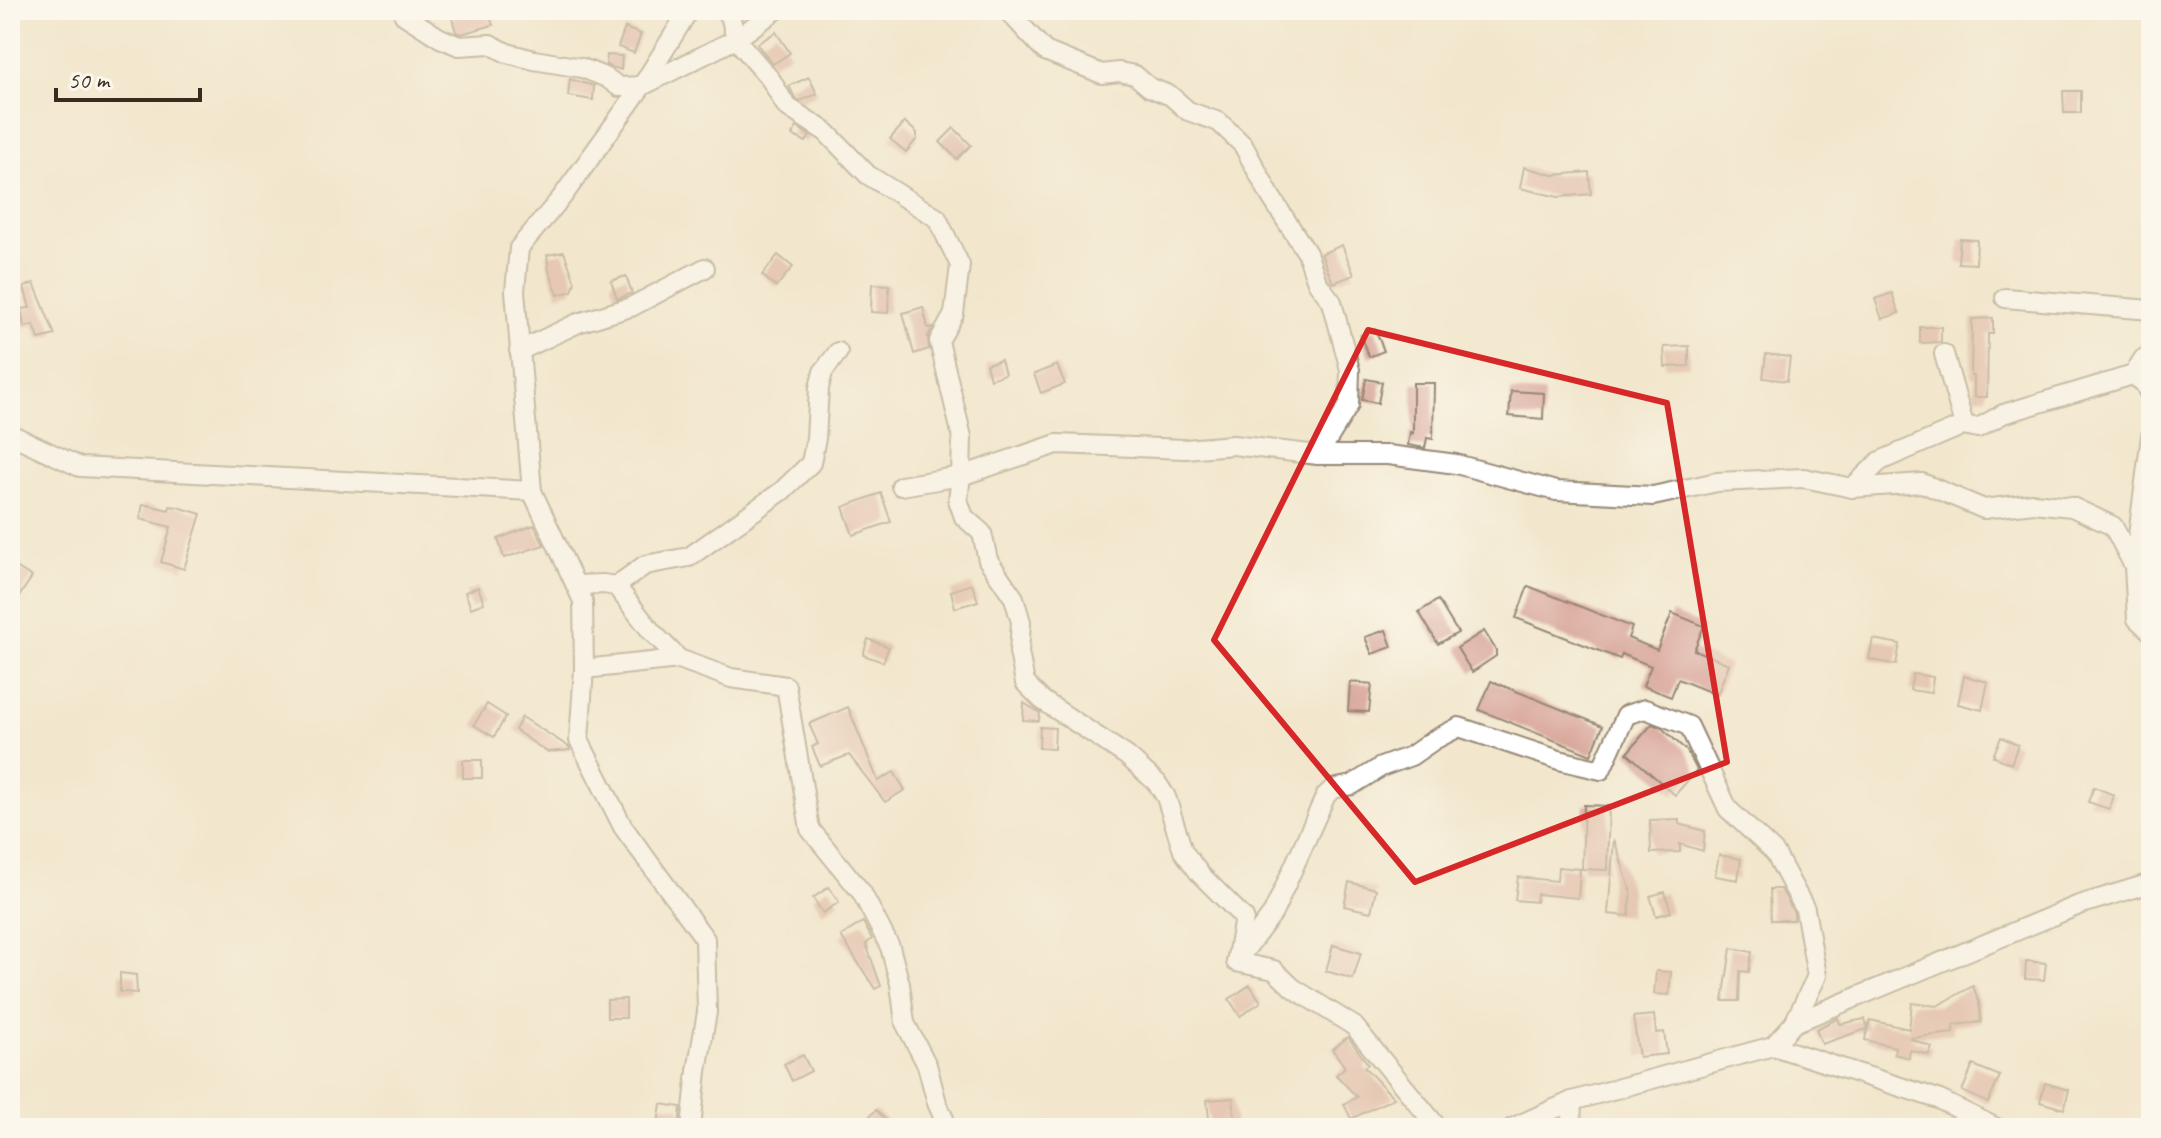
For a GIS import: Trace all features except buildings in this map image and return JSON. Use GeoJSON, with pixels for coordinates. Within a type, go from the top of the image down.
{"type":"FeatureCollection","features":[{"type":"Feature","properties":{"kind":"street"},"geometry":{"type":"LineString","coordinates":[[403,10],[404,15],[459,46],[490,44],[507,53],[582,68],[607,78],[619,87],[642,86],[736,39],[776,10]]}},
{"type":"Feature","properties":{"kind":"street"},"geometry":{"type":"LineString","coordinates":[[689,10],[642,86],[562,197],[519,248],[515,291],[532,491],[583,601],[584,669],[579,740],[623,827],[705,939],[707,1012],[691,1128]]}},
{"type":"Feature","properties":{"kind":"street"},"geometry":{"type":"LineString","coordinates":[[724,10],[730,15],[736,39],[771,80],[786,106],[826,132],[868,175],[937,218],[960,265],[954,314],[939,341],[962,437],[958,500],[964,517],[982,533],[988,560],[1014,598],[1021,622],[1019,652],[1025,683],[1042,700],[1127,756],[1157,783],[1166,797],[1183,851],[1200,874],[1244,918],[1236,962]]}},
{"type":"Feature","properties":{"kind":"street"},"geometry":{"type":"LineString","coordinates":[[1007,10],[1045,51],[1102,74],[1119,72],[1135,75],[1149,87],[1171,96],[1188,111],[1219,122],[1243,145],[1271,197],[1307,253],[1317,282],[1332,302],[1350,370],[1349,405],[1318,455]]}},
{"type":"Feature","properties":{"kind":"street"},"geometry":{"type":"LineString","coordinates":[[519,351],[578,323],[631,307],[705,268]]}},
{"type":"Feature","properties":{"kind":"street"},"geometry":{"type":"LineString","coordinates":[[2005,298],[2151,310]]}},
{"type":"Feature","properties":{"kind":"street"},"geometry":{"type":"LineString","coordinates":[[616,586],[645,565],[689,557],[782,491],[811,463],[819,388],[823,372],[838,352]]}},
{"type":"Feature","properties":{"kind":"street"},"geometry":{"type":"LineString","coordinates":[[1944,354],[1964,425]]}},
{"type":"Feature","properties":{"kind":"street"},"geometry":{"type":"LineString","coordinates":[[1852,488],[1880,461],[1964,425],[1978,428],[2003,414],[2133,375],[2143,359],[2151,354]]}},
{"type":"Feature","properties":{"kind":"street"},"geometry":{"type":"LineString","coordinates":[[2133,375],[2144,383],[2151,397]]}},
{"type":"Feature","properties":{"kind":"street"},"geometry":{"type":"LineString","coordinates":[[10,434],[80,467],[532,491]]}},
{"type":"Feature","properties":{"kind":"street"},"geometry":{"type":"LineString","coordinates":[[2151,436],[2134,566],[2137,619],[2151,632]]}},
{"type":"Feature","properties":{"kind":"street"},"geometry":{"type":"LineString","coordinates":[[901,486],[961,476],[1057,444],[1185,449],[1233,445],[1318,455],[1388,455],[1456,464],[1556,491],[1653,496],[1717,482],[1804,478],[1852,488],[1922,483],[1984,509],[2033,503],[2072,507],[2113,526],[2134,566]]}},
{"type":"Feature","properties":{"kind":"street"},"geometry":{"type":"LineString","coordinates":[[576,585],[616,586],[651,631],[679,659],[731,678],[786,686],[810,829],[862,893],[890,947],[900,984],[905,1023],[927,1065],[937,1103],[948,1128]]}},
{"type":"Feature","properties":{"kind":"street"},"geometry":{"type":"LineString","coordinates":[[584,669],[679,659]]}},
{"type":"Feature","properties":{"kind":"street"},"geometry":{"type":"LineString","coordinates":[[1236,962],[1273,913],[1326,795],[1333,789],[1352,785],[1381,767],[1411,756],[1459,727],[1559,760],[1601,770],[1626,715],[1645,709],[1689,726],[1728,809],[1775,853],[1805,909],[1817,976],[1794,1023],[1773,1046],[1572,1101],[1512,1128]]}},
{"type":"Feature","properties":{"kind":"street"},"geometry":{"type":"LineString","coordinates":[[1794,1023],[2079,905],[2151,883]]}},
{"type":"Feature","properties":{"kind":"street"},"geometry":{"type":"LineString","coordinates":[[1236,962],[1274,970],[1293,988],[1354,1026],[1438,1128]]}},
{"type":"Feature","properties":{"kind":"street"},"geometry":{"type":"LineString","coordinates":[[1773,1046],[1938,1099],[1997,1128]]}},
{"type":"Feature","properties":{"kind":"street"},"geometry":{"type":"LineString","coordinates":[[1571,1128],[1572,1101]]}},
{"type":"Feature","properties":{"kind":"highlighted area"},"geometry":{"type":"Polygon","coordinates":[[[1368,330],[1667,403],[1727,762],[1415,882],[1214,640],[1368,330]]]}}]}
